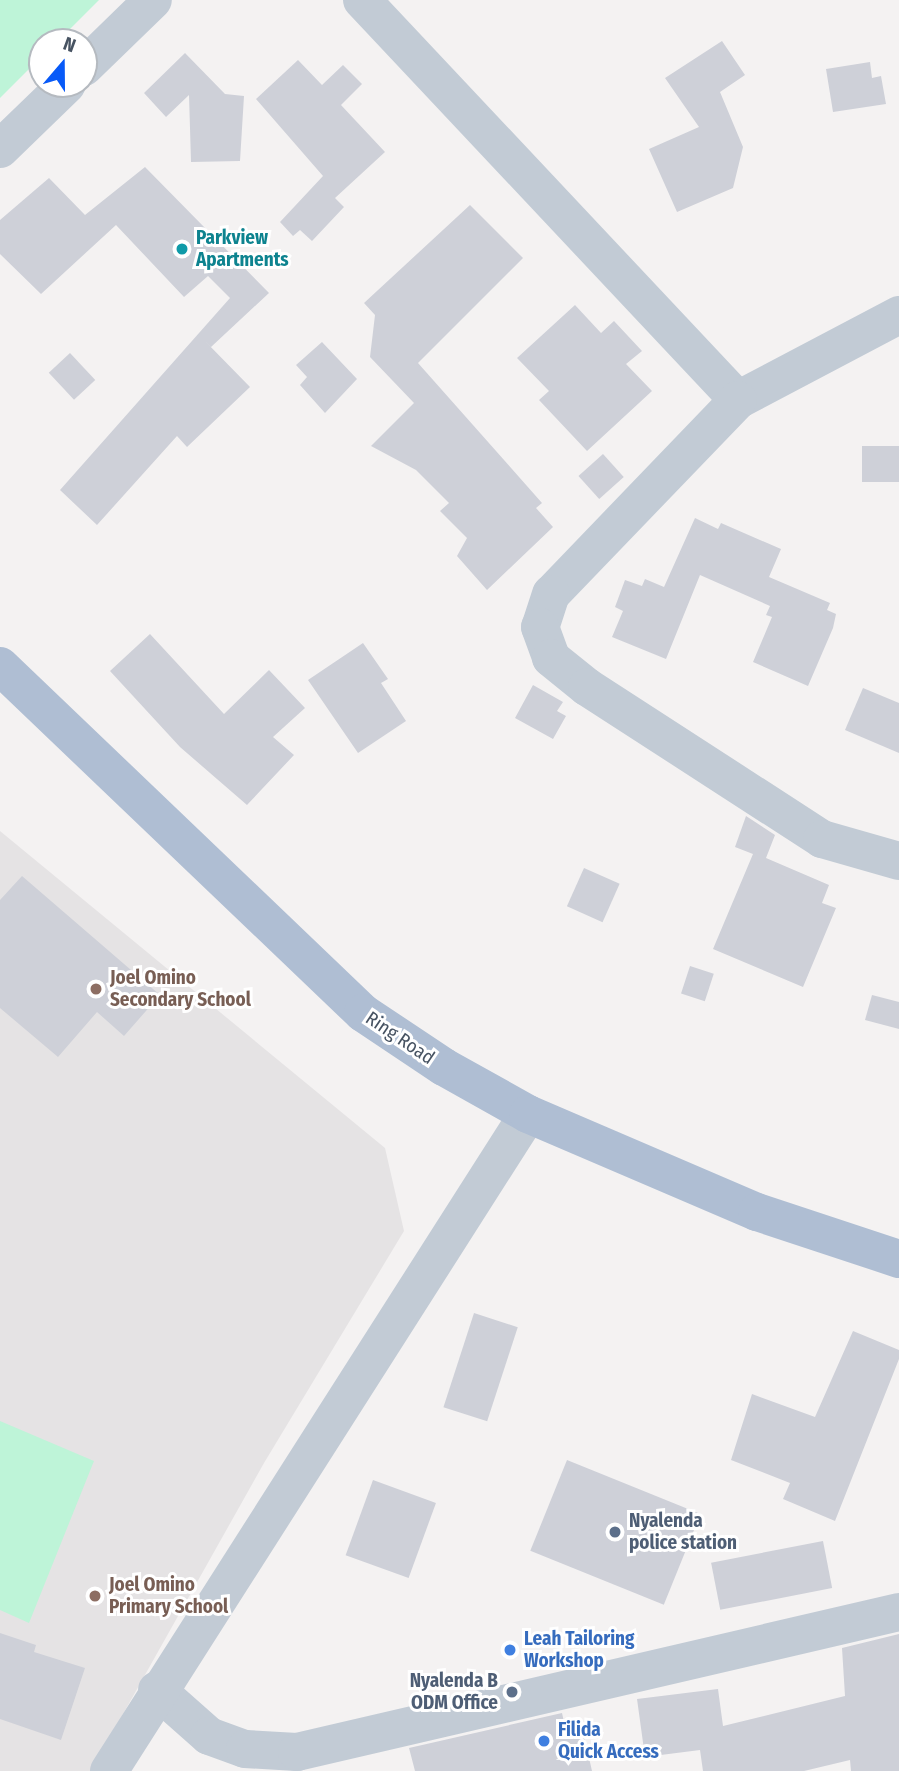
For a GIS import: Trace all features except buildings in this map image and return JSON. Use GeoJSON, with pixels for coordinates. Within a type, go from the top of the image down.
{"type":"FeatureCollection","features":[{"type":"Feature","properties":{"kind":"main road","name":"Ring Road"},"geometry":{"type":"LineString","coordinates":[[0,666],[363,1013],[444,1068],[527,1114],[757,1212],[899,1259]]}},
{"type":"Feature","properties":{"kind":"street"},"geometry":{"type":"LineString","coordinates":[[98,53],[153,0]]}},
{"type":"Feature","properties":{"kind":"street"},"geometry":{"type":"LineString","coordinates":[[362,0],[738,400]]}},
{"type":"Feature","properties":{"kind":"street"},"geometry":{"type":"LineString","coordinates":[[0,149],[53,98]]}},
{"type":"Feature","properties":{"kind":"street"},"geometry":{"type":"LineString","coordinates":[[899,315],[738,400],[551,594],[540,627],[551,657],[598,695],[822,839],[899,862]]}},
{"type":"Feature","properties":{"kind":"street"},"geometry":{"type":"LineString","coordinates":[[109,1771],[157,1690],[527,1114]]}},
{"type":"Feature","properties":{"kind":"street"},"geometry":{"type":"LineString","coordinates":[[157,1690],[209,1736],[245,1749],[297,1752],[899,1612]]}},
{"type":"Feature","properties":{"kind":"shaded area","name":"Joel Omino Secondary School"},"geometry":{"type":"Polygon","coordinates":[[[0,831],[385,1148],[404,1231],[264,1463],[91,1771],[0,1771],[0,831]]]}},
{"type":"Feature","properties":{"kind":"green space"},"geometry":{"type":"Polygon","coordinates":[[[0,0],[99,0],[71,28],[28,28],[28,70],[0,98],[0,0]]]}},
{"type":"Feature","properties":{"kind":"green space"},"geometry":{"type":"Polygon","coordinates":[[[0,1421],[94,1461],[29,1623],[0,1610],[0,1421]]]}},
{"type":"Feature","properties":{"kind":"place","name":"Parkview Apartments"},"geometry":{"type":"Point","coordinates":[182,249]}},
{"type":"Feature","properties":{"kind":"place","name":"Joel Omino Secondary School"},"geometry":{"type":"Point","coordinates":[96,989]}},
{"type":"Feature","properties":{"kind":"place","name":"Nyalenda police station"},"geometry":{"type":"Point","coordinates":[615,1532]}},
{"type":"Feature","properties":{"kind":"place","name":"Joel Omino Primary School"},"geometry":{"type":"Point","coordinates":[95,1596]}},
{"type":"Feature","properties":{"kind":"place","name":"Leah Tailoring Workshop"},"geometry":{"type":"Point","coordinates":[510,1650]}},
{"type":"Feature","properties":{"kind":"place","name":"Nyalenda B ODM Office"},"geometry":{"type":"Point","coordinates":[512,1692]}},
{"type":"Feature","properties":{"kind":"place","name":"Filida Quick Access"},"geometry":{"type":"Point","coordinates":[544,1741]}}]}
